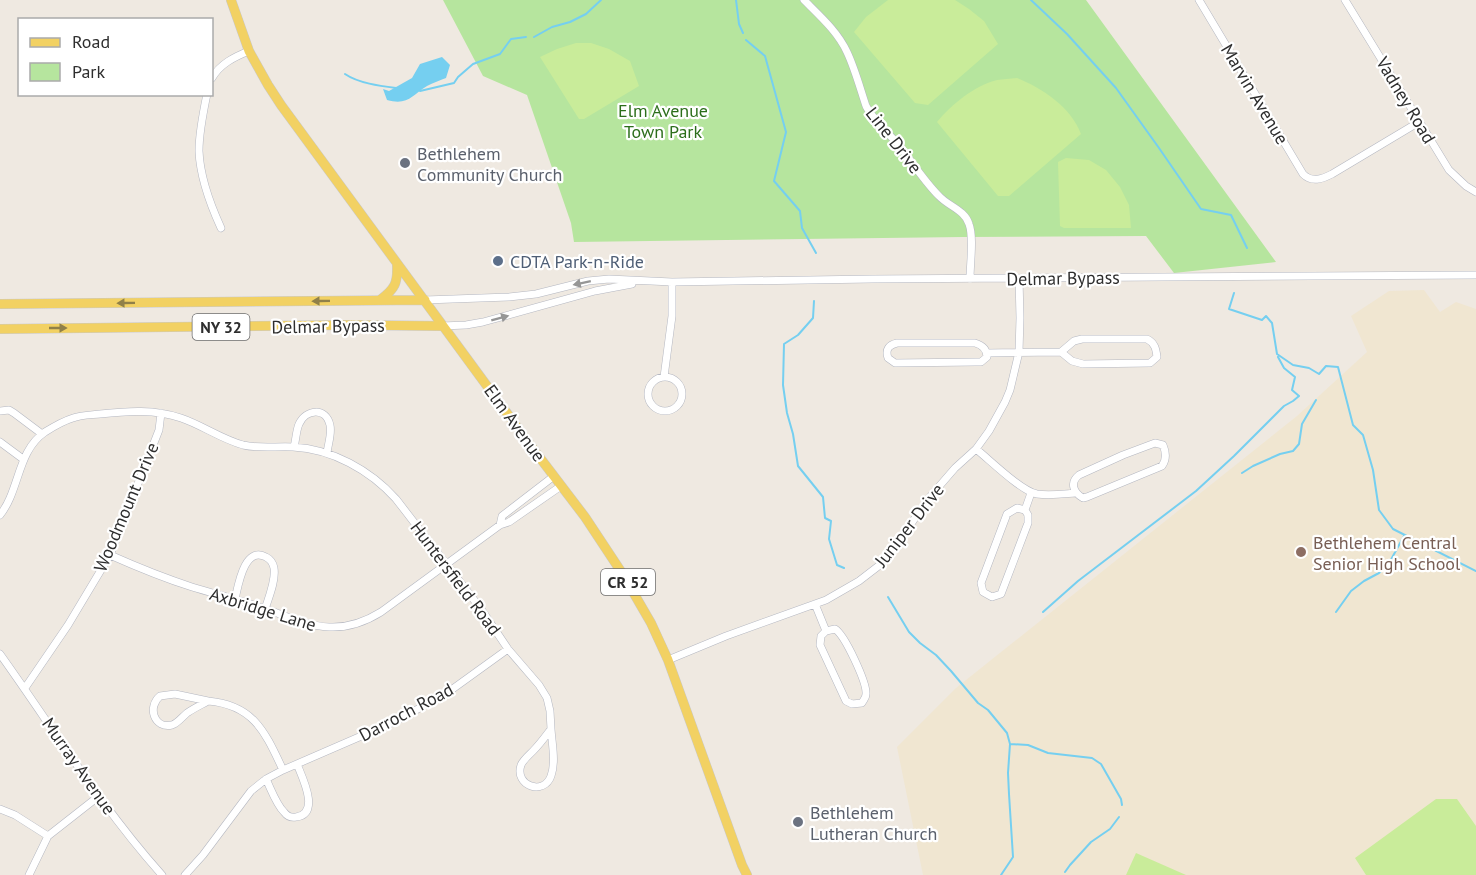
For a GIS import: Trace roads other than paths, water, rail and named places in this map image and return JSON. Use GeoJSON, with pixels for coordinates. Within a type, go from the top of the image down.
{"type":"FeatureCollection","features":[{"type":"Feature","properties":{"kind":"main road","name":"Elm Avenue"},"geometry":{"type":"LineString","coordinates":[[231,0],[249,51],[281,105],[585,517],[622,573],[651,623],[668,660],[747,875]]}},
{"type":"Feature","properties":{"kind":"main road"},"geometry":{"type":"LineString","coordinates":[[379,300],[391,291],[396,282],[398,274],[396,262]]}},
{"type":"Feature","properties":{"kind":"main road","name":"Delmar Bypass"},"geometry":{"type":"LineString","coordinates":[[0,304],[425,300]]}},
{"type":"Feature","properties":{"kind":"main road","name":"Delmar Bypass"},"geometry":{"type":"LineString","coordinates":[[0,329],[442,326]]}},
{"type":"Feature","properties":{"kind":"street","name":"Line Drive"},"geometry":{"type":"LineString","coordinates":[[804,0],[841,40],[871,114],[937,194],[966,218],[970,230],[970,279]]}},
{"type":"Feature","properties":{"kind":"street","name":"Marvin Avenue"},"geometry":{"type":"LineString","coordinates":[[1199,0],[1308,178],[1317,180],[1332,174],[1419,122]]}},
{"type":"Feature","properties":{"kind":"street","name":"Vadney Road"},"geometry":{"type":"LineString","coordinates":[[1345,0],[1449,170],[1476,192]]}},
{"type":"Feature","properties":{"kind":"street"},"geometry":{"type":"LineString","coordinates":[[213,77],[226,63],[249,51]]}},
{"type":"Feature","properties":{"kind":"street"},"geometry":{"type":"LineString","coordinates":[[207,96],[199,151],[205,185],[221,228]]}},
{"type":"Feature","properties":{"kind":"street","name":"Delmar Bypass"},"geometry":{"type":"LineString","coordinates":[[425,300],[536,294],[588,281],[609,279],[672,282],[1476,274]]}},
{"type":"Feature","properties":{"kind":"street","name":"Juniper Drive"},"geometry":{"type":"LineString","coordinates":[[668,660],[726,636],[826,600],[859,581],[885,561],[929,498],[955,468],[976,449],[1005,402],[1019,352],[1019,278]]}},
{"type":"Feature","properties":{"kind":"street","name":"Delmar Bypass"},"geometry":{"type":"LineString","coordinates":[[442,326],[483,322],[617,286],[650,282]]}},
{"type":"Feature","properties":{"kind":"street"},"geometry":{"type":"LineString","coordinates":[[664,377],[672,316],[672,282]]}},
{"type":"Feature","properties":{"kind":"street"},"geometry":{"type":"LineString","coordinates":[[556,289],[558,302]]}},
{"type":"Feature","properties":{"kind":"street"},"geometry":{"type":"LineString","coordinates":[[987,353],[1061,352],[1072,361],[1083,364],[1150,363],[1157,357],[1155,345],[1147,339],[1082,339],[1074,341],[1061,352]]}},
{"type":"Feature","properties":{"kind":"street"},"geometry":{"type":"LineString","coordinates":[[897,343],[975,343],[987,353],[987,357],[981,362],[904,364],[890,361],[886,354],[888,347],[897,343]]}},
{"type":"Feature","properties":{"kind":"street"},"geometry":{"type":"LineString","coordinates":[[664,377],[678,384],[682,394],[681,400],[674,408],[663,411],[649,402],[648,390],[653,381],[664,377]]}},
{"type":"Feature","properties":{"kind":"street"},"geometry":{"type":"LineString","coordinates":[[0,411],[9,410],[42,434]]}},
{"type":"Feature","properties":{"kind":"street","name":"Huntersfield Road"},"geometry":{"type":"LineString","coordinates":[[0,515],[9,503],[23,459],[42,434],[62,422],[84,415],[122,411],[161,413],[181,418],[246,446],[294,447],[327,453],[364,471],[386,488],[547,698],[550,711],[553,755],[551,775],[542,785],[532,787],[527,785],[521,777],[521,765],[551,729]]}},
{"type":"Feature","properties":{"kind":"street"},"geometry":{"type":"LineString","coordinates":[[294,447],[298,427],[303,418],[310,413],[319,412],[328,419],[330,424],[327,453]]}},
{"type":"Feature","properties":{"kind":"street","name":"Woodmount Drive"},"geometry":{"type":"LineString","coordinates":[[25,688],[68,625],[110,555],[159,430],[161,413]]}},
{"type":"Feature","properties":{"kind":"street"},"geometry":{"type":"LineString","coordinates":[[0,442],[23,459]]}},
{"type":"Feature","properties":{"kind":"street"},"geometry":{"type":"LineString","coordinates":[[976,449],[1031,492],[1044,495],[1075,493],[1083,498],[1162,466],[1167,452],[1163,444],[1155,443],[1123,455],[1079,475],[1074,481],[1075,493]]}},
{"type":"Feature","properties":{"kind":"street","name":"Axbridge Lane"},"geometry":{"type":"LineString","coordinates":[[500,525],[502,516],[554,477]]}},
{"type":"Feature","properties":{"kind":"street","name":"Axbridge Lane"},"geometry":{"type":"LineString","coordinates":[[110,555],[140,569],[287,617],[322,627],[344,627],[362,623],[381,612],[500,525],[509,522],[561,486]]}},
{"type":"Feature","properties":{"kind":"street"},"geometry":{"type":"LineString","coordinates":[[1025,510],[1014,509],[1007,514],[981,583],[983,592],[989,596],[1001,594],[1028,523],[1028,514],[1025,510],[1031,492]]}},
{"type":"Feature","properties":{"kind":"street"},"geometry":{"type":"LineString","coordinates":[[524,499],[530,507]]}},
{"type":"Feature","properties":{"kind":"street"},"geometry":{"type":"LineString","coordinates":[[235,599],[248,561],[254,556],[264,555],[272,563],[274,572],[265,609]]}},
{"type":"Feature","properties":{"kind":"street"},"geometry":{"type":"LineString","coordinates":[[815,604],[826,631]]}},
{"type":"Feature","properties":{"kind":"street"},"geometry":{"type":"LineString","coordinates":[[835,629],[845,640],[864,685],[866,694],[862,703],[852,704],[846,701],[820,645],[821,636],[826,631],[835,629]]}},
{"type":"Feature","properties":{"kind":"street","name":"Darroch Road"},"geometry":{"type":"LineString","coordinates":[[185,875],[251,791],[266,779],[396,721],[437,699],[508,649]]}},
{"type":"Feature","properties":{"kind":"street","name":"Murray Avenue"},"geometry":{"type":"LineString","coordinates":[[0,654],[99,796],[141,852],[162,875]]}},
{"type":"Feature","properties":{"kind":"street"},"geometry":{"type":"LineString","coordinates":[[208,701],[188,713],[176,724],[160,723],[152,710],[157,699],[165,694],[234,705],[254,720],[267,738],[283,770]]}},
{"type":"Feature","properties":{"kind":"street"},"geometry":{"type":"LineString","coordinates":[[266,779],[283,812],[294,818],[300,816],[307,810],[309,798],[297,764]]}},
{"type":"Feature","properties":{"kind":"street"},"geometry":{"type":"LineString","coordinates":[[29,875],[48,836],[99,796]]}},
{"type":"Feature","properties":{"kind":"street"},"geometry":{"type":"LineString","coordinates":[[0,809],[15,815],[48,836]]}},
{"type":"Feature","properties":{"kind":"water"},"geometry":{"type":"Polygon","coordinates":[[[442,57],[450,65],[446,78],[427,86],[405,101],[387,100],[383,89],[389,91],[412,78],[420,64],[442,57]]]}},
{"type":"Feature","properties":{"kind":"waterway"},"geometry":{"type":"LineString","coordinates":[[534,37],[552,27],[586,14],[601,0]]}},
{"type":"Feature","properties":{"kind":"waterway"},"geometry":{"type":"LineString","coordinates":[[736,0],[739,24],[743,33]]}},
{"type":"Feature","properties":{"kind":"waterway"},"geometry":{"type":"LineString","coordinates":[[1031,0],[1067,34],[1116,88],[1201,209],[1231,215],[1247,248]]}},
{"type":"Feature","properties":{"kind":"waterway"},"geometry":{"type":"LineString","coordinates":[[420,91],[454,83],[473,64],[500,54],[511,39],[526,37]]}},
{"type":"Feature","properties":{"kind":"waterway"},"geometry":{"type":"LineString","coordinates":[[746,40],[765,56],[786,132],[774,181],[800,211],[802,228],[816,253]]}},
{"type":"Feature","properties":{"kind":"waterway"},"geometry":{"type":"LineString","coordinates":[[345,74],[363,82],[396,88]]}},
{"type":"Feature","properties":{"kind":"waterway"},"geometry":{"type":"LineString","coordinates":[[1234,293],[1229,309],[1262,320],[1266,316],[1272,323],[1277,354],[1293,365],[1309,368],[1319,374],[1326,366],[1338,367],[1353,425],[1363,435],[1373,470],[1379,510],[1393,529],[1476,571]]}},
{"type":"Feature","properties":{"kind":"waterway"},"geometry":{"type":"LineString","coordinates":[[814,301],[813,318],[798,335],[784,344],[783,385],[798,466],[823,497],[825,518],[831,521],[829,539],[837,565],[844,568]]}},
{"type":"Feature","properties":{"kind":"waterway"},"geometry":{"type":"LineString","coordinates":[[1043,612],[1078,581],[1196,491],[1284,406],[1299,396],[1292,390],[1295,377],[1284,368],[1278,357]]}},
{"type":"Feature","properties":{"kind":"waterway"},"geometry":{"type":"LineString","coordinates":[[1242,473],[1280,454],[1293,451],[1299,444],[1302,424],[1316,400]]}},
{"type":"Feature","properties":{"kind":"waterway"},"geometry":{"type":"LineString","coordinates":[[1336,612],[1351,591],[1388,565],[1404,536]]}},
{"type":"Feature","properties":{"kind":"waterway"},"geometry":{"type":"LineString","coordinates":[[888,597],[909,632],[936,655],[1007,733],[1010,744],[1008,773],[1013,857],[1001,875]]}},
{"type":"Feature","properties":{"kind":"waterway"},"geometry":{"type":"LineString","coordinates":[[1010,744],[1028,745],[1048,753],[1092,758],[1101,764],[1121,799],[1122,805]]}},
{"type":"Feature","properties":{"kind":"waterway"},"geometry":{"type":"LineString","coordinates":[[1065,872],[1091,842],[1110,829],[1119,817]]}},
{"type":"Feature","properties":{"kind":"place","name":"Bethlehem Community Church"},"geometry":{"type":"Point","coordinates":[405,163]}},
{"type":"Feature","properties":{"kind":"place","name":"CDTA Park-n-Ride"},"geometry":{"type":"Point","coordinates":[498,261]}},
{"type":"Feature","properties":{"kind":"place","name":"Bethlehem Central Senior High School"},"geometry":{"type":"Point","coordinates":[1301,552]}},
{"type":"Feature","properties":{"kind":"place","name":"Bethlehem Lutheran Church"},"geometry":{"type":"Point","coordinates":[798,822]}},
{"type":"Feature","properties":{"kind":"park label","name":"Elm Avenue Town Park"},"geometry":{"type":"Point","coordinates":[663,120]}}]}
